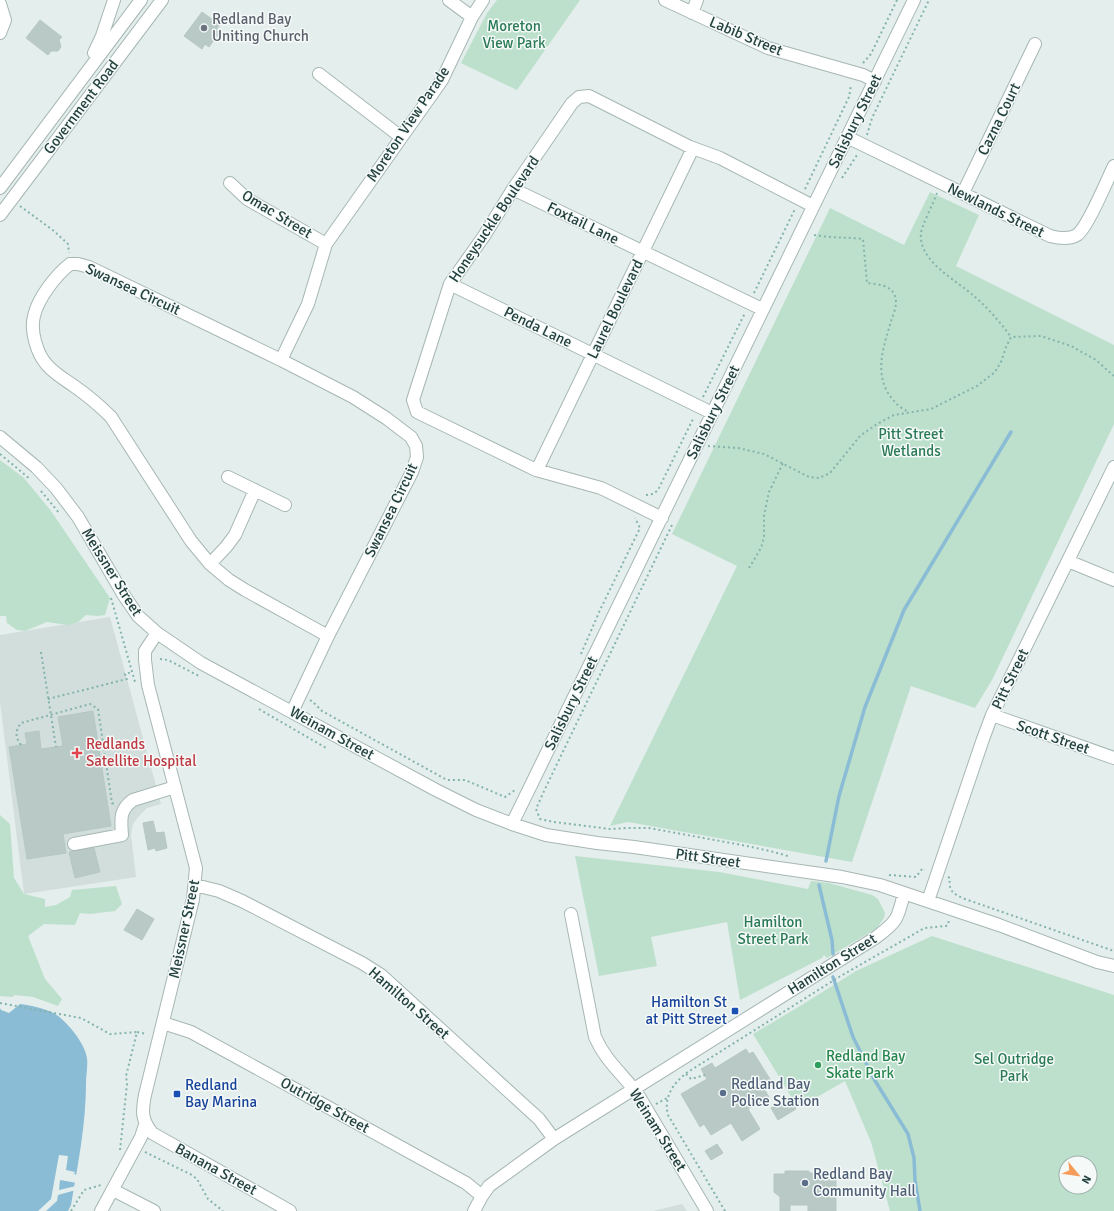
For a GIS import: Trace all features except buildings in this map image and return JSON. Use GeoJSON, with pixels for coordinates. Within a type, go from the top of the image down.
{"type":"FeatureCollection","features":[{"type":"Feature","properties":{"kind":"street"},"geometry":{"type":"LineString","coordinates":[[85,72],[102,36],[114,0]]}},
{"type":"Feature","properties":{"kind":"street","name":"Government Road"},"geometry":{"type":"LineString","coordinates":[[0,188],[85,72],[141,0]]}},
{"type":"Feature","properties":{"kind":"street","name":"Government Road"},"geometry":{"type":"LineString","coordinates":[[0,215],[162,0]]}},
{"type":"Feature","properties":{"kind":"street"},"geometry":{"type":"LineString","coordinates":[[449,0],[472,17]]}},
{"type":"Feature","properties":{"kind":"street","name":"Moreton View Parade"},"geometry":{"type":"LineString","coordinates":[[281,360],[308,304],[326,244],[442,80],[472,17],[483,0]]}},
{"type":"Feature","properties":{"kind":"street","name":"Labib Street"},"geometry":{"type":"LineString","coordinates":[[665,0],[768,48],[864,76],[875,81]]}},
{"type":"Feature","properties":{"kind":"street"},"geometry":{"type":"LineString","coordinates":[[692,13],[697,0]]}},
{"type":"Feature","properties":{"kind":"street","name":"Salisbury Street"},"geometry":{"type":"LineString","coordinates":[[512,824],[914,0]]}},
{"type":"Feature","properties":{"kind":"street"},"geometry":{"type":"LineString","coordinates":[[0,4],[5,20],[0,33]]}},
{"type":"Feature","properties":{"kind":"street","name":"Cazna Court"},"geometry":{"type":"LineString","coordinates":[[963,193],[1035,44]]}},
{"type":"Feature","properties":{"kind":"street"},"geometry":{"type":"LineString","coordinates":[[319,74],[402,137]]}},
{"type":"Feature","properties":{"kind":"street","name":"Honeysuckle Boulevard"},"geometry":{"type":"LineString","coordinates":[[662,518],[601,488],[537,470],[417,412],[413,400],[450,284],[484,236],[513,189],[572,103],[579,97],[589,96],[692,148],[720,158],[813,206]]}},
{"type":"Feature","properties":{"kind":"street","name":"Newlands Street"},"geometry":{"type":"LineString","coordinates":[[847,137],[1050,236],[1062,239],[1077,235],[1087,223],[1114,166]]}},
{"type":"Feature","properties":{"kind":"street","name":"Laurel Boulevard"},"geometry":{"type":"LineString","coordinates":[[537,470],[692,148]]}},
{"type":"Feature","properties":{"kind":"street","name":"Omac Street"},"geometry":{"type":"LineString","coordinates":[[230,182],[247,199],[326,244]]}},
{"type":"Feature","properties":{"kind":"street","name":"Foxtail Lane"},"geometry":{"type":"LineString","coordinates":[[513,189],[762,309]]}},
{"type":"Feature","properties":{"kind":"street","name":"Swansea Circuit"},"geometry":{"type":"LineString","coordinates":[[292,712],[328,636],[412,472],[417,457],[416,446],[411,437],[353,396],[89,267],[78,264],[70,264],[55,278],[42,298],[34,316],[33,330],[40,355],[45,364],[94,401],[111,417],[191,541],[210,564],[229,580],[245,590],[328,636]]}},
{"type":"Feature","properties":{"kind":"street","name":"Penda Lane"},"geometry":{"type":"LineString","coordinates":[[450,284],[712,413]]}},
{"type":"Feature","properties":{"kind":"street","name":"Meissner Street"},"geometry":{"type":"LineString","coordinates":[[0,437],[36,467],[56,488],[78,517],[123,594],[138,616],[157,633],[145,651],[148,685],[196,868],[195,885],[189,918],[143,1106],[143,1118],[145,1125]]}},
{"type":"Feature","properties":{"kind":"street","name":"Pitt Street"},"geometry":{"type":"LineString","coordinates":[[928,901],[982,739],[1114,467]]}},
{"type":"Feature","properties":{"kind":"street"},"geometry":{"type":"LineString","coordinates":[[228,477],[285,505]]}},
{"type":"Feature","properties":{"kind":"street"},"geometry":{"type":"LineString","coordinates":[[210,564],[226,547],[234,535],[255,490]]}},
{"type":"Feature","properties":{"kind":"street"},"geometry":{"type":"LineString","coordinates":[[1068,561],[1114,580]]}},
{"type":"Feature","properties":{"kind":"street","name":"Weinam Street"},"geometry":{"type":"LineString","coordinates":[[157,633],[201,663],[436,790],[476,810],[512,824]]}},
{"type":"Feature","properties":{"kind":"street","name":"Scott Street"},"geometry":{"type":"LineString","coordinates":[[992,716],[1114,758]]}},
{"type":"Feature","properties":{"kind":"street"},"geometry":{"type":"LineString","coordinates":[[74,844],[122,835],[120,818],[127,804],[133,800],[175,787]]}},
{"type":"Feature","properties":{"kind":"street","name":"Pitt Street"},"geometry":{"type":"LineString","coordinates":[[512,824],[554,836],[842,877],[880,885],[904,893]]}},
{"type":"Feature","properties":{"kind":"street","name":"Hamilton Street"},"geometry":{"type":"LineString","coordinates":[[195,885],[219,891],[242,901],[362,963],[381,975],[538,1119],[554,1139]]}},
{"type":"Feature","properties":{"kind":"street"},"geometry":{"type":"LineString","coordinates":[[904,893],[1097,962],[1114,966]]}},
{"type":"Feature","properties":{"kind":"street","name":"Hamilton Street"},"geometry":{"type":"LineString","coordinates":[[474,1211],[489,1186],[554,1139],[876,938],[897,919],[904,893]]}},
{"type":"Feature","properties":{"kind":"street","name":"Weinam Street"},"geometry":{"type":"LineString","coordinates":[[571,914],[595,1037],[605,1056],[634,1089],[678,1160],[707,1211]]}},
{"type":"Feature","properties":{"kind":"street","name":"Outridge Street"},"geometry":{"type":"LineString","coordinates":[[163,1023],[191,1032],[466,1183],[482,1196]]}},
{"type":"Feature","properties":{"kind":"street"},"geometry":{"type":"LineString","coordinates":[[102,1211],[109,1187],[136,1148],[142,1137],[145,1125]]}},
{"type":"Feature","properties":{"kind":"street","name":"Banana Street"},"geometry":{"type":"LineString","coordinates":[[145,1125],[152,1133],[290,1211]]}},
{"type":"Feature","properties":{"kind":"street"},"geometry":{"type":"LineString","coordinates":[[109,1187],[154,1211]]}},
{"type":"Feature","properties":{"kind":"path"},"geometry":{"type":"LineString","coordinates":[[861,66],[871,54],[897,0]]}},
{"type":"Feature","properties":{"kind":"path"},"geometry":{"type":"LineString","coordinates":[[862,144],[870,129],[872,118],[929,0]]}},
{"type":"Feature","properties":{"kind":"path"},"geometry":{"type":"LineString","coordinates":[[942,182],[921,232],[923,248],[933,263],[975,296],[1000,320],[1011,337]]}},
{"type":"Feature","properties":{"kind":"path"},"geometry":{"type":"LineString","coordinates":[[20,206],[54,231],[68,244],[70,264]]}},
{"type":"Feature","properties":{"kind":"path"},"geometry":{"type":"LineString","coordinates":[[814,235],[831,238],[846,236],[863,239],[867,283],[889,288],[895,295],[896,308],[883,345],[881,365],[884,385],[895,402],[908,412]]}},
{"type":"Feature","properties":{"kind":"path"},"geometry":{"type":"LineString","coordinates":[[1011,337],[1042,336],[1071,346],[1096,360],[1114,376]]}},
{"type":"Feature","properties":{"kind":"path"},"geometry":{"type":"LineString","coordinates":[[698,443],[710,447],[738,448],[764,454],[809,477],[819,478],[830,473],[860,436],[877,424],[894,415],[931,409],[977,386],[995,372],[1002,362],[1006,347],[1011,337]]}},
{"type":"Feature","properties":{"kind":"path"},"geometry":{"type":"LineString","coordinates":[[749,568],[761,548],[764,536],[764,515],[769,492],[783,463]]}},
{"type":"Feature","properties":{"kind":"path"},"geometry":{"type":"LineString","coordinates":[[580,657],[590,631],[640,528],[635,518]]}},
{"type":"Feature","properties":{"kind":"path"},"geometry":{"type":"LineString","coordinates":[[667,536],[536,809],[540,818],[554,822],[610,829],[649,828],[742,845],[794,858]]}},
{"type":"Feature","properties":{"kind":"path"},"geometry":{"type":"LineString","coordinates":[[41,652],[56,747]]}},
{"type":"Feature","properties":{"kind":"path"},"geometry":{"type":"LineString","coordinates":[[160,659],[168,660],[203,678]]}},
{"type":"Feature","properties":{"kind":"path"},"geometry":{"type":"LineString","coordinates":[[48,699],[127,679],[126,674],[132,672]]}},
{"type":"Feature","properties":{"kind":"path"},"geometry":{"type":"LineString","coordinates":[[313,702],[322,711],[448,780],[465,780],[505,797],[520,787]]}},
{"type":"Feature","properties":{"kind":"path"},"geometry":{"type":"LineString","coordinates":[[22,745],[15,735],[17,728],[21,723],[90,704],[98,708],[112,803],[123,810]]}},
{"type":"Feature","properties":{"kind":"path"},"geometry":{"type":"LineString","coordinates":[[255,707],[326,748]]}},
{"type":"Feature","properties":{"kind":"path"},"geometry":{"type":"LineString","coordinates":[[882,873],[896,876],[916,877],[922,869],[925,870]]}},
{"type":"Feature","properties":{"kind":"path"},"geometry":{"type":"LineString","coordinates":[[947,877],[950,878],[950,887],[953,893],[958,897],[1114,951]]}},
{"type":"Feature","properties":{"kind":"path"},"geometry":{"type":"LineString","coordinates":[[725,1211],[668,1115],[666,1108],[667,1098],[675,1084],[686,1074],[752,1031],[867,960],[925,928],[946,926],[948,925],[949,921]]}},
{"type":"Feature","properties":{"kind":"path"},"geometry":{"type":"LineString","coordinates":[[0,1003],[81,1018],[110,1034],[137,1032]]}},
{"type":"Feature","properties":{"kind":"path"},"geometry":{"type":"LineString","coordinates":[[686,1074],[691,1079],[705,1075]]}},
{"type":"Feature","properties":{"kind":"path"},"geometry":{"type":"LineString","coordinates":[[673,1080],[675,1084]]}},
{"type":"Feature","properties":{"kind":"path"},"geometry":{"type":"LineString","coordinates":[[122,1134],[136,1148],[197,1179],[208,1199],[223,1211]]}},
{"type":"Feature","properties":{"kind":"path"},"geometry":{"type":"LineString","coordinates":[[71,1211],[84,1190],[109,1187]]}},
{"type":"Feature","properties":{"kind":"shaded area","name":"Redlands Satellite Hospital"},"geometry":{"type":"Polygon","coordinates":[[[110,617],[161,804],[147,808],[133,824],[131,835],[136,877],[24,894],[0,702],[0,635],[110,617]]]}},
{"type":"Feature","properties":{"kind":"shaded area"},"geometry":{"type":"Polygon","coordinates":[[[682,1204],[687,1211],[653,1211],[682,1204]]]}},
{"type":"Feature","properties":{"kind":"green space","name":"Moreton View Park"},"geometry":{"type":"Polygon","coordinates":[[[497,0],[580,0],[517,90],[461,63],[487,13],[497,0]]]}},
{"type":"Feature","properties":{"kind":"green space","name":"Pitt Street Wetlands"},"geometry":{"type":"Polygon","coordinates":[[[930,192],[979,215],[956,266],[1114,345],[1114,424],[992,680],[975,708],[911,686],[852,862],[628,822],[610,826],[737,566],[672,534],[830,208],[904,245],[930,192]]]}},
{"type":"Feature","properties":{"kind":"green space"},"geometry":{"type":"Polygon","coordinates":[[[0,460],[24,478],[51,511],[110,598],[105,615],[86,615],[78,622],[68,625],[47,622],[25,631],[17,630],[7,623],[6,616],[0,616],[0,460]]]}},
{"type":"Feature","properties":{"kind":"green space"},"geometry":{"type":"Polygon","coordinates":[[[0,815],[10,824],[14,878],[24,894],[45,899],[45,907],[56,905],[70,897],[72,890],[116,886],[122,904],[115,911],[90,914],[80,913],[75,925],[44,924],[28,936],[45,979],[62,999],[58,1006],[33,997],[15,995],[12,997],[0,996],[0,815]]]}},
{"type":"Feature","properties":{"kind":"green space","name":"Hamilton Street Park"},"geometry":{"type":"Polygon","coordinates":[[[575,856],[719,872],[808,889],[811,881],[829,883],[872,895],[878,899],[885,913],[884,918],[877,928],[827,958],[824,955],[822,958],[740,1000],[727,922],[651,937],[657,966],[599,976],[575,856]]]}},
{"type":"Feature","properties":{"kind":"green space","name":"Sel Outridge Park"},"geometry":{"type":"Polygon","coordinates":[[[932,936],[1114,995],[1114,1211],[890,1211],[871,1142],[845,1081],[798,1108],[753,1034],[856,971],[932,936]]]}},
{"type":"Feature","properties":{"kind":"water"},"geometry":{"type":"Polygon","coordinates":[[[20,1004],[48,1010],[55,1014],[70,1028],[86,1052],[86,1098],[83,1129],[71,1205],[68,1211],[0,1211],[0,1008],[1,1010],[9,1013],[20,1004]]]}},
{"type":"Feature","properties":{"kind":"pier"},"geometry":{"type":"Polygon","coordinates":[[[59,1155],[68,1156],[66,1170],[75,1172],[74,1174],[78,1175],[77,1183],[60,1180],[59,1190],[76,1186],[76,1190],[58,1195],[57,1201],[46,1211],[38,1211],[51,1199],[59,1155]]]}},
{"type":"Feature","properties":{"kind":"waterway"},"geometry":{"type":"LineString","coordinates":[[826,861],[839,796],[865,707],[904,610],[1011,432]]}},
{"type":"Feature","properties":{"kind":"waterway"},"geometry":{"type":"LineString","coordinates":[[819,885],[832,940],[833,954]]}},
{"type":"Feature","properties":{"kind":"waterway"},"geometry":{"type":"LineString","coordinates":[[833,977],[853,1037],[874,1079],[908,1134],[914,1158],[915,1180],[920,1211]]}},
{"type":"Feature","properties":{"kind":"place","name":"Redland Bay Uniting Church"},"geometry":{"type":"Point","coordinates":[204,28]}},
{"type":"Feature","properties":{"kind":"place","name":"Redlands Satellite Hospital"},"geometry":{"type":"Point","coordinates":[77,753]}},
{"type":"Feature","properties":{"kind":"place","name":"Hamilton St at Pitt Street"},"geometry":{"type":"Point","coordinates":[735,1011]}},
{"type":"Feature","properties":{"kind":"place","name":"Redland Bay Skate Park"},"geometry":{"type":"Point","coordinates":[818,1065]}},
{"type":"Feature","properties":{"kind":"place","name":"Redland Bay Police Station"},"geometry":{"type":"Point","coordinates":[723,1093]}},
{"type":"Feature","properties":{"kind":"place","name":"Redland Bay Marina"},"geometry":{"type":"Point","coordinates":[177,1094]}},
{"type":"Feature","properties":{"kind":"place","name":"Redland Bay Community Hall"},"geometry":{"type":"Point","coordinates":[805,1183]}}]}
